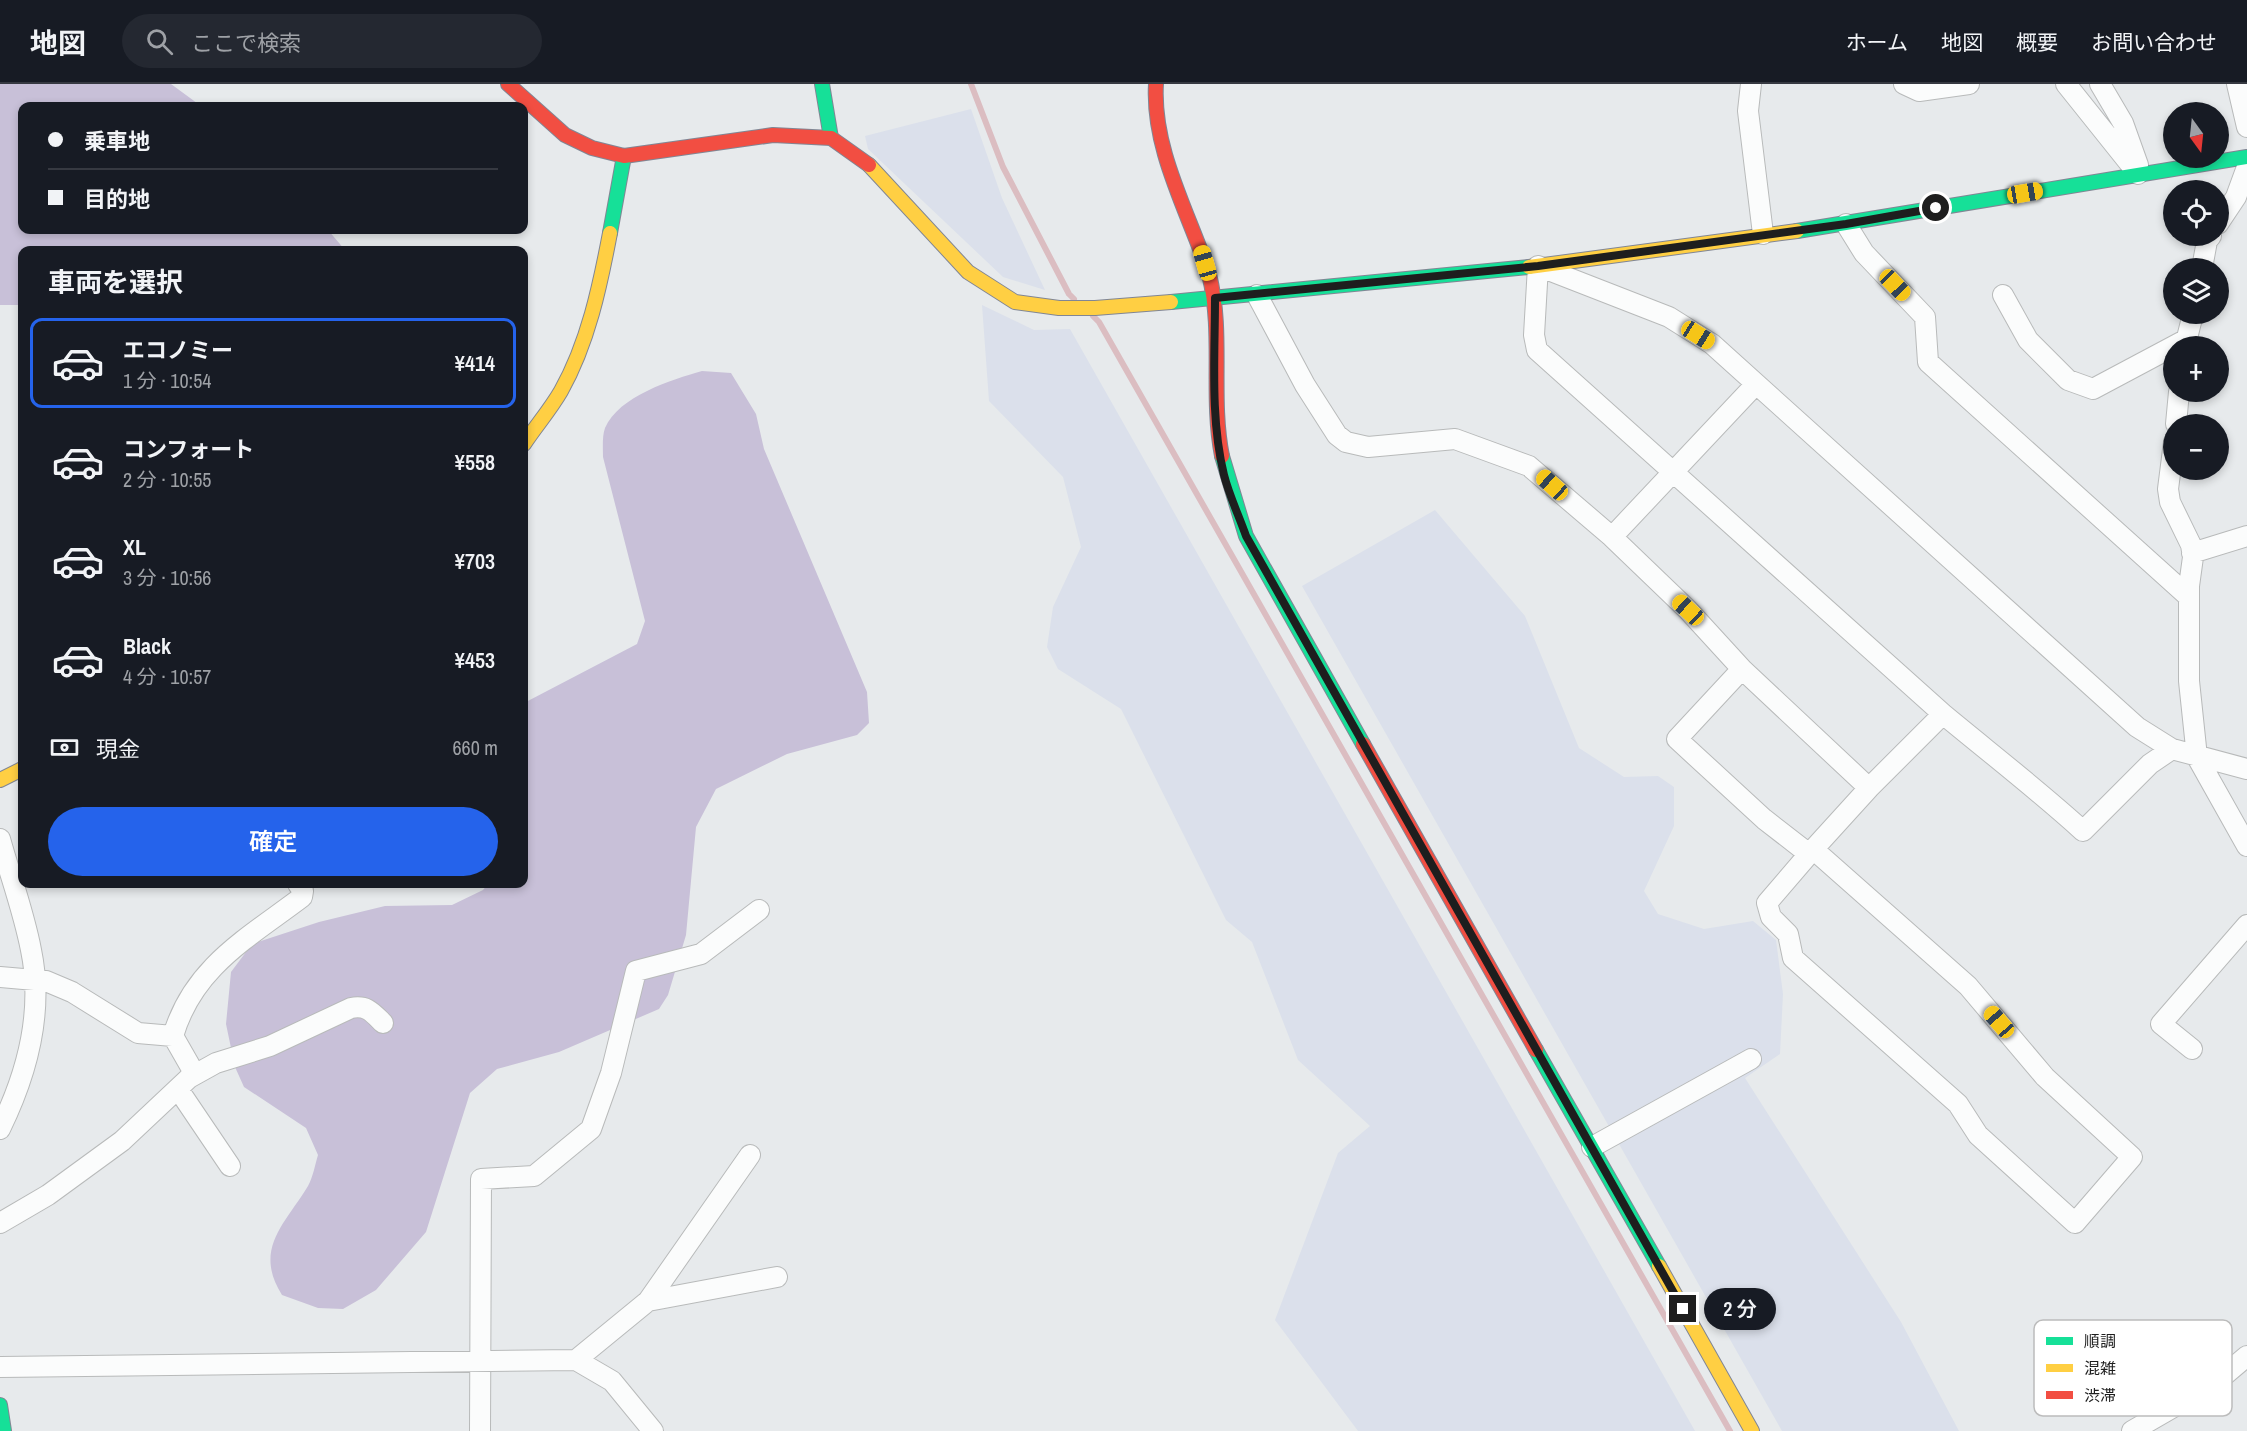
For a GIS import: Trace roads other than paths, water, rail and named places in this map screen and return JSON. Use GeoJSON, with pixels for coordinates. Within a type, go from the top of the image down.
{"type":"FeatureCollection","features":[{"type":"Feature","properties":{"kind":"street"},"geometry":{"type":"LineString","coordinates":[[508,84],[565,135],[592,148],[624,156],[773,135],[831,138],[873,168],[968,272],[1015,302],[1059,308],[1095,308],[1257,295],[1538,266],[1846,224],[2247,157]]}},
{"type":"Feature","properties":{"kind":"street"},"geometry":{"type":"LineString","coordinates":[[822,84],[831,138]]}},
{"type":"Feature","properties":{"kind":"street"},"geometry":{"type":"LineString","coordinates":[[1751,84],[1748,111],[1763,234]]}},
{"type":"Feature","properties":{"kind":"street"},"geometry":{"type":"LineString","coordinates":[[1904,84],[1919,91],[1969,84]]}},
{"type":"Feature","properties":{"kind":"street"},"geometry":{"type":"LineString","coordinates":[[2067,84],[2138,174]]}},
{"type":"Feature","properties":{"kind":"street"},"geometry":{"type":"LineString","coordinates":[[2100,84],[2131,142],[2137,160],[2138,174]]}},
{"type":"Feature","properties":{"kind":"street"},"geometry":{"type":"LineString","coordinates":[[2237,84],[2247,127]]}},
{"type":"Feature","properties":{"kind":"street"},"geometry":{"type":"LineString","coordinates":[[1152,88],[1160,134],[1200,245],[1215,298],[1216,414],[1224,475],[1246,536],[1752,1431]]}},
{"type":"Feature","properties":{"kind":"street"},"geometry":{"type":"LineString","coordinates":[[528,438],[562,390],[579,350],[591,314],[624,156]]}},
{"type":"Feature","properties":{"kind":"street"},"geometry":{"type":"LineString","coordinates":[[2229,208],[2236,197],[2247,166]]}},
{"type":"Feature","properties":{"kind":"street"},"geometry":{"type":"LineString","coordinates":[[1846,224],[1864,253],[1925,317],[1928,362],[2189,597]]}},
{"type":"Feature","properties":{"kind":"street"},"geometry":{"type":"LineString","coordinates":[[1538,266],[1669,317],[1712,344],[2137,727],[2172,749],[2247,769]]}},
{"type":"Feature","properties":{"kind":"street"},"geometry":{"type":"LineString","coordinates":[[1538,266],[1534,336],[1537,350],[1943,714],[2000,762],[2028,782],[2083,831],[2150,764],[2172,749]]}},
{"type":"Feature","properties":{"kind":"street"},"geometry":{"type":"LineString","coordinates":[[1257,295],[1305,385],[1337,435],[1346,442],[1368,447],[1455,439],[1538,472],[1612,537],[1688,610],[1742,669],[1869,788]]}},
{"type":"Feature","properties":{"kind":"street"},"geometry":{"type":"LineString","coordinates":[[2003,295],[2028,340],[2068,380],[2093,389],[2163,354]]}},
{"type":"Feature","properties":{"kind":"street"},"geometry":{"type":"LineString","coordinates":[[1612,537],[1756,384]]}},
{"type":"Feature","properties":{"kind":"street"},"geometry":{"type":"LineString","coordinates":[[2169,480],[2170,502],[2191,545],[2192,553],[2189,597],[2189,681],[2197,757],[2247,846]]}},
{"type":"Feature","properties":{"kind":"street"},"geometry":{"type":"LineString","coordinates":[[2192,553],[2247,536]]}},
{"type":"Feature","properties":{"kind":"street"},"geometry":{"type":"LineString","coordinates":[[1742,669],[1677,738],[1756,812],[1811,852],[1968,986],[2045,1077],[2132,1157],[2075,1223],[1978,1135],[1958,1104],[1793,958],[1788,934],[1771,917],[1767,903],[1811,852],[1869,788],[1943,714]]}},
{"type":"Feature","properties":{"kind":"street"},"geometry":{"type":"LineString","coordinates":[[0,780],[18,771]]}},
{"type":"Feature","properties":{"kind":"street"},"geometry":{"type":"LineString","coordinates":[[0,838],[31,951],[34,980],[31,1045],[16,1096],[0,1129]]}},
{"type":"Feature","properties":{"kind":"street"},"geometry":{"type":"LineString","coordinates":[[172,1036],[191,992],[231,950],[302,897],[301,888]]}},
{"type":"Feature","properties":{"kind":"street"},"geometry":{"type":"LineString","coordinates":[[480,1431],[481,1179],[534,1176],[591,1129],[611,1073],[636,971],[701,954],[759,910]]}},
{"type":"Feature","properties":{"kind":"street"},"geometry":{"type":"LineString","coordinates":[[2192,1049],[2162,1024],[2247,925]]}},
{"type":"Feature","properties":{"kind":"street"},"geometry":{"type":"LineString","coordinates":[[0,977],[46,981],[72,992],[138,1033],[172,1036]]}},
{"type":"Feature","properties":{"kind":"street"},"geometry":{"type":"LineString","coordinates":[[183,1084],[216,1063],[270,1046],[351,1008],[363,1006],[370,1009],[383,1023]]}},
{"type":"Feature","properties":{"kind":"street"},"geometry":{"type":"LineString","coordinates":[[0,1223],[48,1195],[122,1142],[183,1084],[193,1071],[191,1064],[172,1036]]}},
{"type":"Feature","properties":{"kind":"street"},"geometry":{"type":"LineString","coordinates":[[1592,1147],[1752,1059]]}},
{"type":"Feature","properties":{"kind":"street"},"geometry":{"type":"LineString","coordinates":[[183,1084],[230,1166]]}},
{"type":"Feature","properties":{"kind":"street"},"geometry":{"type":"LineString","coordinates":[[576,1360],[648,1301],[750,1155]]}},
{"type":"Feature","properties":{"kind":"street"},"geometry":{"type":"LineString","coordinates":[[648,1301],[777,1277]]}},
{"type":"Feature","properties":{"kind":"street"},"geometry":{"type":"LineString","coordinates":[[2232,1369],[2247,1356]]}},
{"type":"Feature","properties":{"kind":"street"},"geometry":{"type":"LineString","coordinates":[[0,1368],[576,1360],[612,1381],[653,1431]]}},
{"type":"Feature","properties":{"kind":"street"},"geometry":{"type":"LineString","coordinates":[[0,1406],[4,1431]]}},
{"type":"Feature","properties":{"kind":"street"},"geometry":{"type":"LineString","coordinates":[[2132,1431],[2158,1416]]}},
{"type":"Feature","properties":{"kind":"waterway"},"geometry":{"type":"LineString","coordinates":[[971,84],[1003,167],[1069,294],[1074,299]]}},
{"type":"Feature","properties":{"kind":"waterway"},"geometry":{"type":"LineString","coordinates":[[1093,316],[1099,322],[1730,1431]]}}]}
